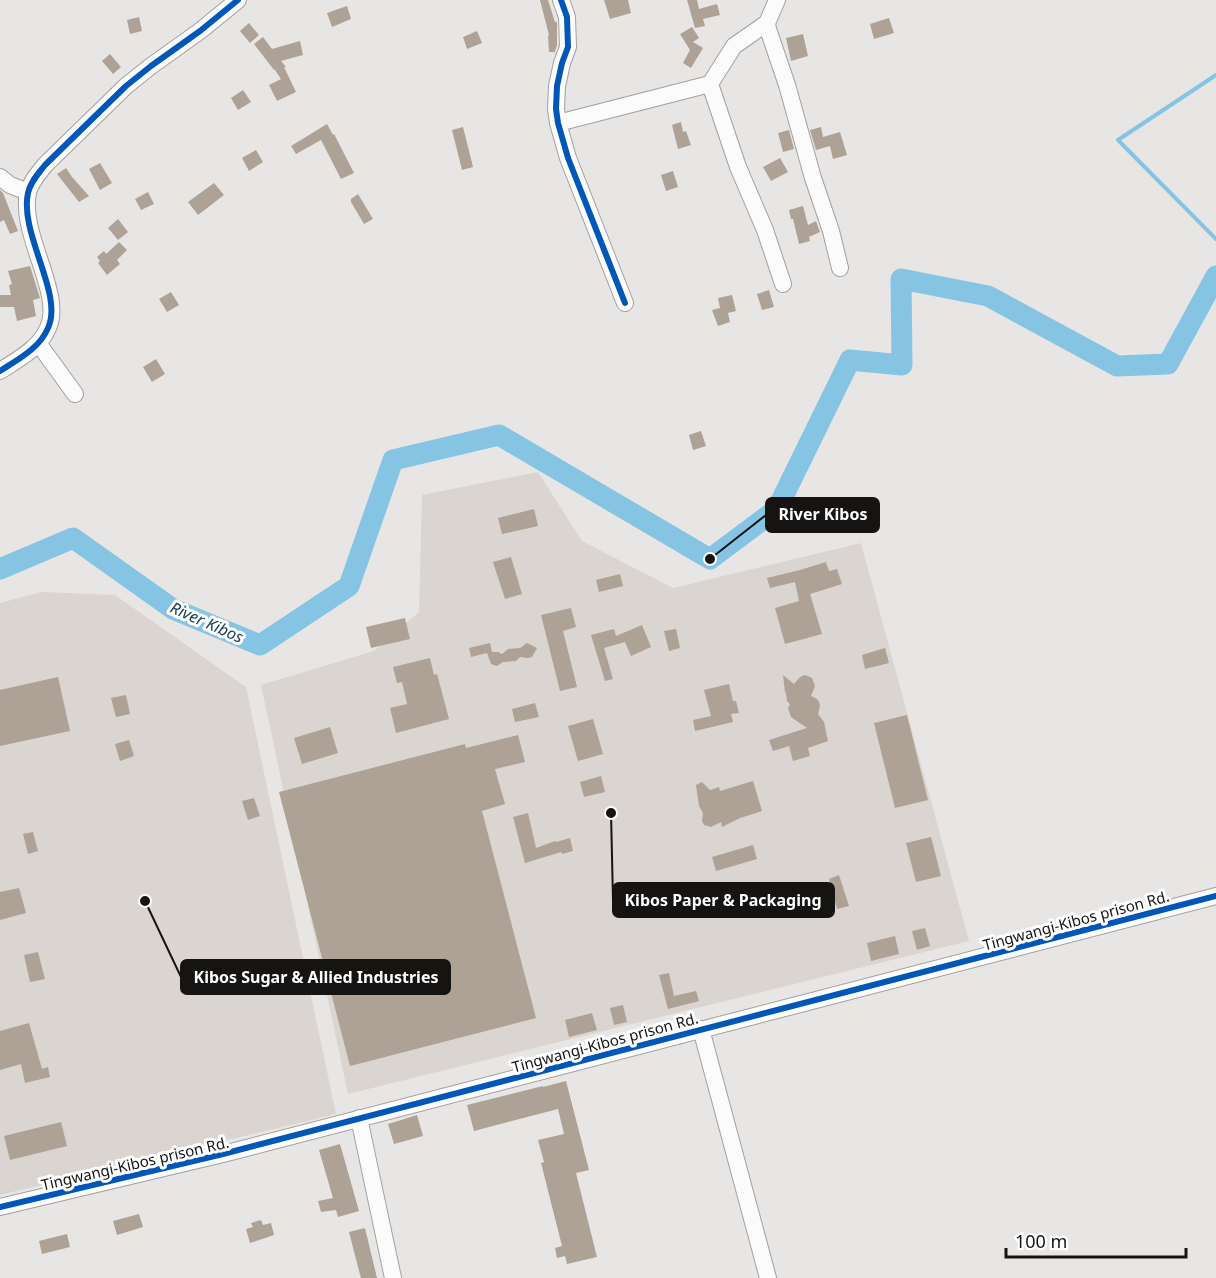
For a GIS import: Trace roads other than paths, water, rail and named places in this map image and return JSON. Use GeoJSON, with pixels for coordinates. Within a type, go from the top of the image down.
{"type":"FeatureCollection","features":[{"type":"Feature","properties":{"kind":"street"},"geometry":{"type":"LineString","coordinates":[[561,0],[567,16],[568,47],[557,86],[558,123],[568,158],[625,303]]}},
{"type":"Feature","properties":{"kind":"street"},"geometry":{"type":"LineString","coordinates":[[777,0],[767,23],[831,231],[840,268]]}},
{"type":"Feature","properties":{"kind":"street"},"geometry":{"type":"LineString","coordinates":[[0,371],[21,358],[38,343],[48,331],[52,319],[52,305],[27,213],[28,192],[34,179],[45,165],[126,86],[200,31],[231,2]]}},
{"type":"Feature","properties":{"kind":"street"},"geometry":{"type":"LineString","coordinates":[[558,123],[710,84],[734,46],[767,23]]}},
{"type":"Feature","properties":{"kind":"street"},"geometry":{"type":"LineString","coordinates":[[710,84],[738,167],[765,230],[783,285]]}},
{"type":"Feature","properties":{"kind":"street"},"geometry":{"type":"LineString","coordinates":[[0,177],[28,192]]}},
{"type":"Feature","properties":{"kind":"street"},"geometry":{"type":"LineString","coordinates":[[38,343],[75,394]]}},
{"type":"Feature","properties":{"kind":"street","name":"Tingwangi-Kibos prison Rd."},"geometry":{"type":"LineString","coordinates":[[0,1207],[223,1154],[1216,896]]}},
{"type":"Feature","properties":{"kind":"street"},"geometry":{"type":"LineString","coordinates":[[701,1029],[768,1278]]}},
{"type":"Feature","properties":{"kind":"street"},"geometry":{"type":"LineString","coordinates":[[358,1118],[393,1278]]}},
{"type":"Feature","properties":{"kind":"waterway"},"geometry":{"type":"LineString","coordinates":[[1216,75],[1118,140],[1216,239]]}},
{"type":"Feature","properties":{"kind":"waterway","name":"River Kibos"},"geometry":{"type":"LineString","coordinates":[[0,569],[73,538],[173,609],[260,645],[349,586],[393,460],[499,435],[710,559],[777,509],[850,360],[902,365],[901,279],[988,296],[1117,366],[1168,364],[1216,276]]}},
{"type":"Feature","properties":{"kind":"place","name":"River Kibos"},"geometry":{"type":"Point","coordinates":[710,559]}},
{"type":"Feature","properties":{"kind":"place","name":"Kibos Paper & Packaging"},"geometry":{"type":"Point","coordinates":[611,813]}},
{"type":"Feature","properties":{"kind":"place","name":"Kibos Sugar & Allied Industries"},"geometry":{"type":"Point","coordinates":[145,901]}}]}
